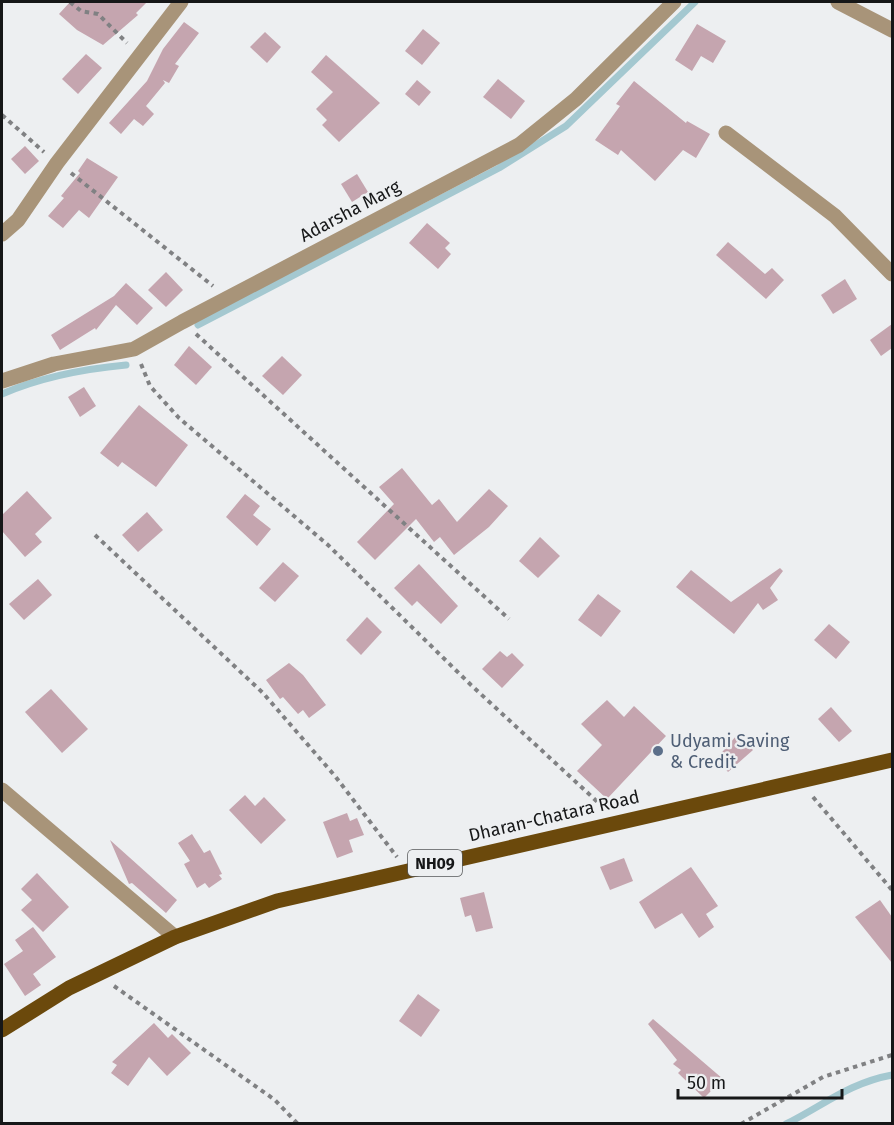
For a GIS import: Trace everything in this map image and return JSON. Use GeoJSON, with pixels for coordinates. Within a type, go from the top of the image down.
{"type":"FeatureCollection","features":[{"type":"Feature","properties":{"kind":"main road","name":"Dharan-Chatara Road"},"geometry":{"type":"LineString","coordinates":[[2,1030],[69,988],[175,937],[277,901],[406,869],[892,760]]}},
{"type":"Feature","properties":{"kind":"street"},"geometry":{"type":"LineString","coordinates":[[2,234],[18,220],[57,163],[181,2]]}},
{"type":"Feature","properties":{"kind":"street","name":"Adarsha Marg"},"geometry":{"type":"LineString","coordinates":[[2,381],[54,364],[135,349],[182,321],[519,145],[576,99],[674,2]]}},
{"type":"Feature","properties":{"kind":"street"},"geometry":{"type":"LineString","coordinates":[[838,2],[892,30]]}},
{"type":"Feature","properties":{"kind":"street"},"geometry":{"type":"LineString","coordinates":[[726,133],[835,216],[892,274]]}},
{"type":"Feature","properties":{"kind":"street"},"geometry":{"type":"LineString","coordinates":[[2,790],[175,937]]}},
{"type":"Feature","properties":{"kind":"path"},"geometry":{"type":"LineString","coordinates":[[70,2],[81,11],[98,14],[140,56]]}},
{"type":"Feature","properties":{"kind":"path"},"geometry":{"type":"LineString","coordinates":[[2,115],[57,163],[228,297]]}},
{"type":"Feature","properties":{"kind":"path"},"geometry":{"type":"LineString","coordinates":[[182,321],[509,619]]}},
{"type":"Feature","properties":{"kind":"path"},"geometry":{"type":"LineString","coordinates":[[135,349],[150,386],[179,418],[327,546],[471,685],[619,822]]}},
{"type":"Feature","properties":{"kind":"path"},"geometry":{"type":"LineString","coordinates":[[95,535],[263,693],[335,776],[406,869]]}},
{"type":"Feature","properties":{"kind":"path"},"geometry":{"type":"LineString","coordinates":[[799,780],[892,890]]}},
{"type":"Feature","properties":{"kind":"path"},"geometry":{"type":"LineString","coordinates":[[98,974],[275,1100],[298,1124]]}},
{"type":"Feature","properties":{"kind":"path"},"geometry":{"type":"LineString","coordinates":[[741,1124],[823,1077],[892,1055]]}},
{"type":"Feature","properties":{"kind":"building"},"geometry":{"type":"Polygon","coordinates":[[[70,2],[147,2],[136,13],[138,15],[103,45],[77,30],[59,14],[70,2]]]}},
{"type":"Feature","properties":{"kind":"building"},"geometry":{"type":"Polygon","coordinates":[[[184,22],[199,33],[175,64],[179,66],[169,83],[163,80],[165,83],[146,106],[154,114],[143,126],[134,119],[121,134],[109,123],[147,81],[163,49],[184,22]]]}},
{"type":"Feature","properties":{"kind":"building"},"geometry":{"type":"Polygon","coordinates":[[[697,24],[726,41],[713,63],[701,56],[692,71],[675,60],[697,24]]]}},
{"type":"Feature","properties":{"kind":"building"},"geometry":{"type":"Polygon","coordinates":[[[423,29],[440,43],[422,65],[405,51],[423,29]]]}},
{"type":"Feature","properties":{"kind":"building"},"geometry":{"type":"Polygon","coordinates":[[[265,32],[281,47],[267,63],[250,47],[265,32]]]}},
{"type":"Feature","properties":{"kind":"building"},"geometry":{"type":"Polygon","coordinates":[[[86,54],[102,68],[78,94],[62,79],[86,54]]]}},
{"type":"Feature","properties":{"kind":"building"},"geometry":{"type":"Polygon","coordinates":[[[326,55],[380,103],[339,142],[322,125],[327,120],[316,109],[333,92],[311,72],[326,55]]]}},
{"type":"Feature","properties":{"kind":"building"},"geometry":{"type":"Polygon","coordinates":[[[498,79],[525,101],[511,119],[483,97],[498,79]]]}},
{"type":"Feature","properties":{"kind":"building"},"geometry":{"type":"Polygon","coordinates":[[[417,80],[431,92],[419,106],[405,94],[417,80]]]}},
{"type":"Feature","properties":{"kind":"building"},"geometry":{"type":"Polygon","coordinates":[[[634,81],[686,123],[687,121],[710,134],[696,158],[683,150],[655,181],[621,150],[618,155],[595,140],[620,106],[616,104],[634,81]]]}},
{"type":"Feature","properties":{"kind":"building"},"geometry":{"type":"Polygon","coordinates":[[[25,146],[39,161],[25,174],[11,159],[25,146]]]}},
{"type":"Feature","properties":{"kind":"building"},"geometry":{"type":"Polygon","coordinates":[[[87,158],[118,177],[89,218],[79,210],[63,228],[48,216],[64,198],[61,196],[80,173],[78,171],[87,158]]]}},
{"type":"Feature","properties":{"kind":"building"},"geometry":{"type":"Polygon","coordinates":[[[357,174],[368,192],[352,202],[341,184],[357,174]]]}},
{"type":"Feature","properties":{"kind":"building"},"geometry":{"type":"Polygon","coordinates":[[[427,223],[450,243],[445,248],[451,254],[438,269],[409,243],[427,223]]]}},
{"type":"Feature","properties":{"kind":"building"},"geometry":{"type":"Polygon","coordinates":[[[728,242],[765,274],[772,268],[784,280],[766,299],[716,255],[728,242]]]}},
{"type":"Feature","properties":{"kind":"building"},"geometry":{"type":"Polygon","coordinates":[[[166,272],[183,290],[166,307],[148,290],[166,272]]]}},
{"type":"Feature","properties":{"kind":"building"},"geometry":{"type":"Polygon","coordinates":[[[845,279],[857,299],[833,314],[821,295],[845,279]]]}},
{"type":"Feature","properties":{"kind":"building"},"geometry":{"type":"Polygon","coordinates":[[[126,283],[153,308],[137,325],[116,305],[96,330],[95,328],[60,350],[51,335],[114,296],[126,283]]]}},
{"type":"Feature","properties":{"kind":"building"},"geometry":{"type":"Polygon","coordinates":[[[892,324],[892,348],[881,356],[870,340],[892,324]]]}},
{"type":"Feature","properties":{"kind":"building"},"geometry":{"type":"Polygon","coordinates":[[[189,346],[212,367],[196,385],[174,365],[189,346]]]}},
{"type":"Feature","properties":{"kind":"building"},"geometry":{"type":"Polygon","coordinates":[[[282,356],[302,375],[283,395],[262,376],[282,356]]]}},
{"type":"Feature","properties":{"kind":"building"},"geometry":{"type":"Polygon","coordinates":[[[84,387],[96,406],[80,417],[68,397],[84,387]]]}},
{"type":"Feature","properties":{"kind":"building"},"geometry":{"type":"Polygon","coordinates":[[[139,405],[188,445],[156,487],[122,462],[118,467],[100,453],[139,405]]]}},
{"type":"Feature","properties":{"kind":"building"},"geometry":{"type":"Polygon","coordinates":[[[402,468],[432,505],[439,499],[457,522],[489,489],[508,506],[489,527],[454,555],[440,537],[434,542],[416,519],[375,560],[357,542],[394,504],[379,487],[402,468]]]}},
{"type":"Feature","properties":{"kind":"building"},"geometry":{"type":"Polygon","coordinates":[[[27,491],[52,518],[35,534],[42,542],[25,557],[2,531],[2,515],[27,491]]]}},
{"type":"Feature","properties":{"kind":"building"},"geometry":{"type":"Polygon","coordinates":[[[245,494],[260,506],[253,515],[271,529],[257,546],[226,517],[245,494]]]}},
{"type":"Feature","properties":{"kind":"building"},"geometry":{"type":"Polygon","coordinates":[[[147,512],[163,530],[138,552],[122,535],[147,512]]]}},
{"type":"Feature","properties":{"kind":"building"},"geometry":{"type":"Polygon","coordinates":[[[540,537],[560,556],[538,578],[519,561],[540,537]]]}},
{"type":"Feature","properties":{"kind":"building"},"geometry":{"type":"Polygon","coordinates":[[[283,562],[299,576],[275,602],[259,588],[283,562]]]}},
{"type":"Feature","properties":{"kind":"building"},"geometry":{"type":"Polygon","coordinates":[[[419,564],[458,606],[441,624],[417,601],[412,606],[394,588],[419,564]]]}},
{"type":"Feature","properties":{"kind":"building"},"geometry":{"type":"Polygon","coordinates":[[[780,568],[783,571],[770,588],[778,600],[763,610],[758,603],[734,634],[676,587],[691,570],[731,602],[780,568]]]}},
{"type":"Feature","properties":{"kind":"building"},"geometry":{"type":"Polygon","coordinates":[[[38,579],[52,595],[24,620],[9,604],[38,579]]]}},
{"type":"Feature","properties":{"kind":"building"},"geometry":{"type":"Polygon","coordinates":[[[598,594],[621,611],[601,637],[578,620],[598,594]]]}},
{"type":"Feature","properties":{"kind":"building"},"geometry":{"type":"Polygon","coordinates":[[[367,617],[382,632],[361,655],[346,640],[367,617]]]}},
{"type":"Feature","properties":{"kind":"building"},"geometry":{"type":"Polygon","coordinates":[[[829,624],[850,642],[836,659],[814,640],[829,624]]]}},
{"type":"Feature","properties":{"kind":"building"},"geometry":{"type":"Polygon","coordinates":[[[500,651],[507,657],[512,653],[524,665],[502,688],[482,669],[500,651]]]}},
{"type":"Feature","properties":{"kind":"building"},"geometry":{"type":"Polygon","coordinates":[[[289,663],[303,675],[326,705],[309,718],[303,710],[298,714],[283,697],[280,699],[266,680],[289,663]]]}},
{"type":"Feature","properties":{"kind":"building"},"geometry":{"type":"Polygon","coordinates":[[[51,689],[88,729],[62,753],[25,712],[51,689]]]}},
{"type":"Feature","properties":{"kind":"building"},"geometry":{"type":"Polygon","coordinates":[[[607,700],[624,717],[634,706],[666,736],[607,799],[577,771],[602,745],[581,724],[607,700]]]}},
{"type":"Feature","properties":{"kind":"building"},"geometry":{"type":"Polygon","coordinates":[[[831,707],[852,731],[839,742],[818,719],[831,707]]]}},
{"type":"Feature","properties":{"kind":"building"},"geometry":{"type":"Polygon","coordinates":[[[737,735],[753,750],[728,772],[717,758],[737,735]]]}},
{"type":"Feature","properties":{"kind":"building"},"geometry":{"type":"Polygon","coordinates":[[[245,795],[255,806],[264,797],[286,820],[261,844],[229,810],[245,795]]]}},
{"type":"Feature","properties":{"kind":"building"},"geometry":{"type":"Polygon","coordinates":[[[347,813],[350,821],[357,818],[364,835],[349,840],[353,852],[337,858],[323,822],[347,813]]]}},
{"type":"Feature","properties":{"kind":"building"},"geometry":{"type":"Polygon","coordinates":[[[192,834],[204,853],[210,850],[222,874],[219,875],[222,879],[209,888],[205,883],[197,888],[184,864],[190,861],[178,843],[192,834]]]}},
{"type":"Feature","properties":{"kind":"building"},"geometry":{"type":"Polygon","coordinates":[[[110,840],[177,900],[166,913],[132,883],[129,884],[110,840]]]}},
{"type":"Feature","properties":{"kind":"building"},"geometry":{"type":"Polygon","coordinates":[[[624,858],[633,881],[610,890],[600,867],[624,858]]]}},
{"type":"Feature","properties":{"kind":"building"},"geometry":{"type":"Polygon","coordinates":[[[691,867],[718,906],[706,914],[714,927],[699,938],[682,913],[655,929],[639,902],[691,867]]]}},
{"type":"Feature","properties":{"kind":"building"},"geometry":{"type":"Polygon","coordinates":[[[37,873],[69,907],[43,932],[21,910],[32,900],[21,889],[37,873]]]}},
{"type":"Feature","properties":{"kind":"building"},"geometry":{"type":"Polygon","coordinates":[[[484,892],[493,928],[476,932],[471,915],[465,917],[460,898],[484,892]]]}},
{"type":"Feature","properties":{"kind":"building"},"geometry":{"type":"Polygon","coordinates":[[[880,900],[892,917],[892,963],[855,917],[880,900]]]}},
{"type":"Feature","properties":{"kind":"building"},"geometry":{"type":"Polygon","coordinates":[[[33,927],[56,957],[33,974],[41,985],[25,996],[4,964],[23,951],[15,940],[33,927]]]}},
{"type":"Feature","properties":{"kind":"building"},"geometry":{"type":"Polygon","coordinates":[[[418,994],[440,1010],[421,1037],[399,1021],[418,994]]]}},
{"type":"Feature","properties":{"kind":"building"},"geometry":{"type":"Polygon","coordinates":[[[653,1019],[723,1079],[704,1098],[678,1073],[681,1070],[673,1064],[677,1060],[648,1024],[653,1019]]]}},
{"type":"Feature","properties":{"kind":"building"},"geometry":{"type":"Polygon","coordinates":[[[154,1023],[168,1038],[172,1034],[191,1053],[167,1076],[149,1057],[128,1086],[111,1073],[117,1065],[112,1062],[154,1023]]]}},
{"type":"Feature","properties":{"kind":"waterway"},"geometry":{"type":"LineString","coordinates":[[198,325],[499,168],[566,126],[695,2]]}},
{"type":"Feature","properties":{"kind":"waterway"},"geometry":{"type":"LineString","coordinates":[[2,394],[62,375],[126,365]]}},
{"type":"Feature","properties":{"kind":"waterway"},"geometry":{"type":"LineString","coordinates":[[786,1124],[850,1089],[892,1075]]}},
{"type":"Feature","properties":{"kind":"place","name":"Udyami Saving & Credit"},"geometry":{"type":"Point","coordinates":[658,751]}}]}
